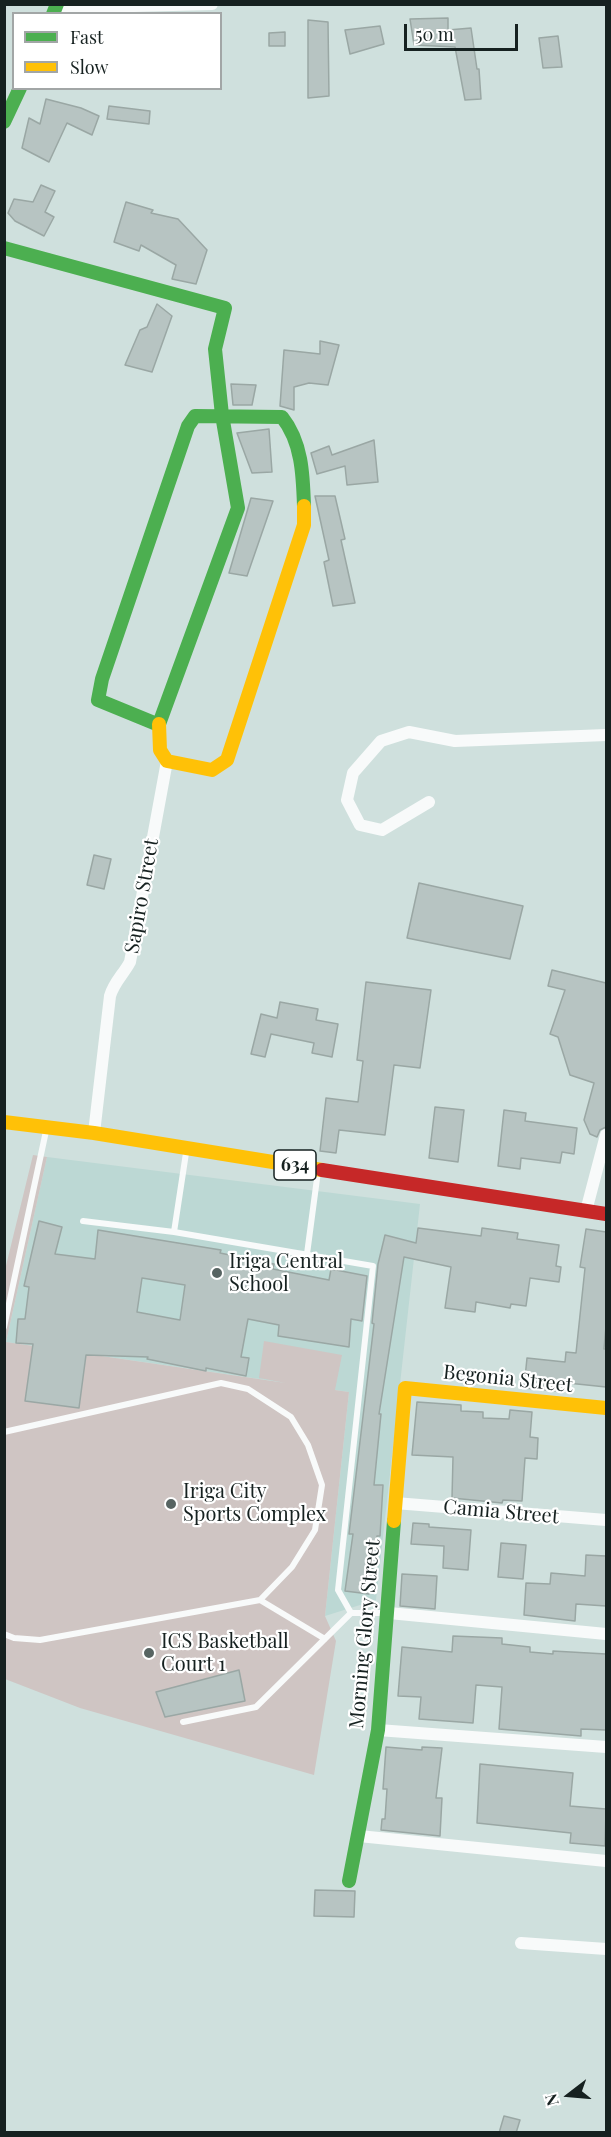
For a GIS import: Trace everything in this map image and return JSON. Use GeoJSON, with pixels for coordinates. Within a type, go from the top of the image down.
{"type":"FeatureCollection","features":[{"type":"Feature","properties":{"kind":"street"},"geometry":{"type":"LineString","coordinates":[[55,9],[212,4]]}},
{"type":"Feature","properties":{"kind":"street"},"geometry":{"type":"LineString","coordinates":[[4,122],[19,90]]}},
{"type":"Feature","properties":{"kind":"street"},"geometry":{"type":"LineString","coordinates":[[4,248],[225,308],[215,349],[222,415],[238,508],[159,725],[160,750],[167,760],[212,770],[227,760],[304,525],[304,496],[298,453],[289,423],[282,417],[222,415],[195,416],[188,426],[102,679],[98,700],[159,725]]}},
{"type":"Feature","properties":{"kind":"street"},"geometry":{"type":"LineString","coordinates":[[429,802],[382,830],[360,825],[347,800],[353,773],[381,741],[409,732],[455,741],[606,735]]}},
{"type":"Feature","properties":{"kind":"street","name":"Sapiro Street"},"geometry":{"type":"LineString","coordinates":[[94,1133],[110,996],[114,982],[124,974],[130,962],[167,760]]}},
{"type":"Feature","properties":{"kind":"street","name":"634"},"geometry":{"type":"LineString","coordinates":[[4,1122],[94,1133],[187,1150],[318,1168],[606,1214]]}},
{"type":"Feature","properties":{"kind":"street"},"geometry":{"type":"LineString","coordinates":[[586,1211],[606,1135]]}},
{"type":"Feature","properties":{"kind":"street","name":"Begonia Street"},"geometry":{"type":"LineString","coordinates":[[405,1388],[606,1408]]}},
{"type":"Feature","properties":{"kind":"street","name":"Morning Glory Street"},"geometry":{"type":"LineString","coordinates":[[349,1881],[378,1730],[405,1388]]}},
{"type":"Feature","properties":{"kind":"street","name":"Camia Street"},"geometry":{"type":"LineString","coordinates":[[395,1503],[606,1521]]}},
{"type":"Feature","properties":{"kind":"street"},"geometry":{"type":"LineString","coordinates":[[389,1613],[606,1634]]}},
{"type":"Feature","properties":{"kind":"street"},"geometry":{"type":"LineString","coordinates":[[378,1730],[606,1747]]}},
{"type":"Feature","properties":{"kind":"street"},"geometry":{"type":"LineString","coordinates":[[359,1836],[606,1861]]}},
{"type":"Feature","properties":{"kind":"street"},"geometry":{"type":"LineString","coordinates":[[521,1943],[606,1949]]}},
{"type":"Feature","properties":{"kind":"lane"},"geometry":{"type":"LineString","coordinates":[[4,1327],[46,1127]]}},
{"type":"Feature","properties":{"kind":"lane"},"geometry":{"type":"LineString","coordinates":[[174,1232],[187,1150]]}},
{"type":"Feature","properties":{"kind":"lane"},"geometry":{"type":"LineString","coordinates":[[307,1254],[318,1168]]}},
{"type":"Feature","properties":{"kind":"lane"},"geometry":{"type":"LineString","coordinates":[[83,1221],[174,1232],[373,1266],[338,1590],[351,1613]]}},
{"type":"Feature","properties":{"kind":"lane"},"geometry":{"type":"LineString","coordinates":[[4,1432],[221,1383],[248,1389],[291,1417],[309,1445],[322,1485],[315,1530],[292,1568],[260,1600],[40,1641],[14,1638],[4,1634]]}},
{"type":"Feature","properties":{"kind":"lane"},"geometry":{"type":"LineString","coordinates":[[260,1600],[325,1639]]}},
{"type":"Feature","properties":{"kind":"lane"},"geometry":{"type":"LineString","coordinates":[[183,1722],[256,1707],[351,1613],[389,1613]]}},
{"type":"Feature","properties":{"kind":"shaded area","name":"Iriga City Sports Complex"},"geometry":{"type":"Polygon","coordinates":[[[33,1155],[47,1157],[6,1342],[286,1383],[259,1378],[264,1341],[342,1355],[335,1390],[349,1392],[325,1616],[336,1641],[314,1775],[80,1708],[5,1679],[4,1274],[33,1155]]]}},
{"type":"Feature","properties":{"kind":"shaded area","name":"Iriga Central School"},"geometry":{"type":"Polygon","coordinates":[[[47,1157],[420,1204],[376,1600],[325,1616],[349,1392],[6,1342],[47,1157]]]}},
{"type":"Feature","properties":{"kind":"building"},"geometry":{"type":"Polygon","coordinates":[[[448,18],[448,30],[471,28],[477,69],[479,69],[481,99],[465,100],[455,47],[414,45],[410,19],[448,18]]]}},
{"type":"Feature","properties":{"kind":"building"},"geometry":{"type":"Polygon","coordinates":[[[308,20],[328,22],[329,96],[308,98],[308,20]]]}},
{"type":"Feature","properties":{"kind":"building"},"geometry":{"type":"Polygon","coordinates":[[[380,26],[384,44],[350,54],[345,30],[380,26]]]}},
{"type":"Feature","properties":{"kind":"building"},"geometry":{"type":"Polygon","coordinates":[[[285,32],[285,46],[269,46],[269,33],[285,32]]]}},
{"type":"Feature","properties":{"kind":"building"},"geometry":{"type":"Polygon","coordinates":[[[558,36],[562,67],[543,68],[539,38],[558,36]]]}},
{"type":"Feature","properties":{"kind":"building"},"geometry":{"type":"Polygon","coordinates":[[[46,99],[81,108],[99,116],[92,135],[67,123],[49,162],[22,148],[29,118],[40,124],[46,99]]]}},
{"type":"Feature","properties":{"kind":"building"},"geometry":{"type":"Polygon","coordinates":[[[109,106],[150,111],[149,124],[107,119],[109,106]]]}},
{"type":"Feature","properties":{"kind":"building"},"geometry":{"type":"Polygon","coordinates":[[[41,185],[55,191],[45,212],[54,217],[44,236],[15,221],[8,213],[14,199],[33,202],[41,185]]]}},
{"type":"Feature","properties":{"kind":"building"},"geometry":{"type":"Polygon","coordinates":[[[126,202],[153,210],[151,213],[178,219],[207,250],[196,284],[172,279],[176,265],[141,245],[139,251],[114,242],[126,202]]]}},
{"type":"Feature","properties":{"kind":"building"},"geometry":{"type":"Polygon","coordinates":[[[157,304],[172,316],[152,372],[125,365],[140,330],[147,327],[157,304]]]}},
{"type":"Feature","properties":{"kind":"building"},"geometry":{"type":"Polygon","coordinates":[[[320,341],[339,345],[328,385],[309,383],[294,387],[294,410],[280,406],[284,350],[320,354],[320,341]]]}},
{"type":"Feature","properties":{"kind":"building"},"geometry":{"type":"Polygon","coordinates":[[[231,384],[256,385],[252,405],[233,405],[231,384]]]}},
{"type":"Feature","properties":{"kind":"building"},"geometry":{"type":"Polygon","coordinates":[[[269,429],[272,472],[252,473],[237,433],[269,429]]]}},
{"type":"Feature","properties":{"kind":"building"},"geometry":{"type":"Polygon","coordinates":[[[374,440],[378,482],[347,485],[345,466],[317,474],[311,453],[329,446],[332,455],[374,440]]]}},
{"type":"Feature","properties":{"kind":"building"},"geometry":{"type":"Polygon","coordinates":[[[315,496],[335,496],[345,539],[341,540],[355,603],[333,606],[324,562],[329,560],[315,496]]]}},
{"type":"Feature","properties":{"kind":"building"},"geometry":{"type":"Polygon","coordinates":[[[251,498],[273,501],[247,576],[229,573],[251,498]]]}},
{"type":"Feature","properties":{"kind":"building"},"geometry":{"type":"Polygon","coordinates":[[[94,855],[111,859],[104,889],[87,885],[94,855]]]}},
{"type":"Feature","properties":{"kind":"building"},"geometry":{"type":"Polygon","coordinates":[[[419,883],[523,906],[510,959],[407,938],[419,883]]]}},
{"type":"Feature","properties":{"kind":"building"},"geometry":{"type":"Polygon","coordinates":[[[552,970],[606,983],[606,1127],[600,1130],[597,1137],[590,1134],[584,1120],[594,1083],[570,1075],[558,1037],[550,1034],[565,990],[548,986],[552,970]]]}},
{"type":"Feature","properties":{"kind":"building"},"geometry":{"type":"Polygon","coordinates":[[[366,982],[431,990],[420,1068],[394,1065],[385,1135],[339,1130],[336,1153],[320,1151],[326,1098],[358,1102],[363,1061],[357,1060],[366,982]]]}},
{"type":"Feature","properties":{"kind":"building"},"geometry":{"type":"Polygon","coordinates":[[[280,1002],[318,1009],[316,1020],[338,1024],[332,1057],[312,1053],[314,1043],[271,1034],[265,1057],[251,1054],[261,1014],[277,1018],[280,1002]]]}},
{"type":"Feature","properties":{"kind":"building"},"geometry":{"type":"Polygon","coordinates":[[[435,1107],[464,1110],[458,1162],[429,1158],[435,1107]]]}},
{"type":"Feature","properties":{"kind":"building"},"geometry":{"type":"Polygon","coordinates":[[[504,1110],[526,1113],[525,1121],[577,1128],[574,1154],[562,1152],[560,1163],[521,1158],[520,1169],[498,1166],[504,1110]]]}},
{"type":"Feature","properties":{"kind":"building"},"geometry":{"type":"Polygon","coordinates":[[[39,1221],[62,1227],[55,1254],[95,1259],[98,1230],[221,1250],[220,1253],[274,1264],[273,1269],[329,1280],[331,1269],[367,1276],[362,1321],[351,1319],[349,1347],[278,1336],[279,1325],[248,1319],[241,1357],[249,1358],[246,1376],[206,1368],[206,1371],[147,1359],[148,1357],[86,1355],[79,1408],[25,1401],[33,1344],[16,1343],[18,1319],[25,1319],[29,1287],[24,1286],[39,1221]],[[142,1278],[137,1312],[180,1320],[185,1285],[142,1278]]]}},
{"type":"Feature","properties":{"kind":"building"},"geometry":{"type":"Polygon","coordinates":[[[418,1228],[481,1236],[482,1228],[518,1233],[517,1239],[559,1245],[556,1266],[561,1267],[559,1282],[530,1278],[526,1306],[511,1304],[510,1308],[476,1302],[475,1312],[445,1308],[451,1267],[404,1257],[379,1414],[381,1414],[374,1485],[383,1485],[380,1536],[377,1536],[369,1594],[345,1591],[353,1534],[349,1534],[374,1324],[372,1323],[378,1264],[385,1235],[416,1243],[418,1228]]]}},
{"type":"Feature","properties":{"kind":"building"},"geometry":{"type":"Polygon","coordinates":[[[586,1229],[606,1232],[604,1349],[606,1349],[606,1387],[558,1382],[557,1391],[524,1388],[527,1358],[565,1362],[566,1352],[576,1353],[585,1268],[580,1267],[586,1229]]]}},
{"type":"Feature","properties":{"kind":"building"},"geometry":{"type":"Polygon","coordinates":[[[417,1402],[461,1405],[461,1411],[483,1412],[483,1418],[509,1419],[510,1410],[532,1412],[530,1437],[538,1438],[537,1459],[525,1458],[522,1501],[503,1500],[502,1503],[452,1498],[453,1457],[412,1455],[417,1402]]]}},
{"type":"Feature","properties":{"kind":"building"},"geometry":{"type":"Polygon","coordinates":[[[413,1523],[429,1524],[429,1527],[471,1530],[468,1570],[443,1568],[444,1546],[411,1544],[413,1523]]]}},
{"type":"Feature","properties":{"kind":"building"},"geometry":{"type":"Polygon","coordinates":[[[501,1543],[526,1545],[523,1579],[498,1577],[501,1543]]]}},
{"type":"Feature","properties":{"kind":"building"},"geometry":{"type":"Polygon","coordinates":[[[586,1555],[606,1556],[606,1606],[576,1604],[575,1621],[524,1615],[526,1583],[550,1584],[551,1573],[585,1576],[586,1555]]]}},
{"type":"Feature","properties":{"kind":"building"},"geometry":{"type":"Polygon","coordinates":[[[402,1574],[437,1576],[435,1609],[400,1606],[402,1574]]]}},
{"type":"Feature","properties":{"kind":"building"},"geometry":{"type":"Polygon","coordinates":[[[453,1636],[502,1638],[502,1644],[530,1647],[530,1652],[606,1654],[606,1730],[581,1729],[581,1736],[499,1729],[502,1687],[476,1685],[473,1723],[419,1719],[421,1697],[398,1696],[402,1647],[452,1652],[453,1636]]]}},
{"type":"Feature","properties":{"kind":"building"},"geometry":{"type":"Polygon","coordinates":[[[239,1670],[245,1701],[165,1717],[156,1692],[239,1670]]]}},
{"type":"Feature","properties":{"kind":"building"},"geometry":{"type":"Polygon","coordinates":[[[386,1747],[422,1750],[422,1747],[442,1748],[436,1798],[442,1798],[440,1836],[381,1830],[382,1819],[385,1819],[387,1789],[383,1789],[386,1747]]]}},
{"type":"Feature","properties":{"kind":"building"},"geometry":{"type":"Polygon","coordinates":[[[480,1764],[573,1773],[570,1806],[606,1809],[605,1846],[570,1843],[571,1833],[477,1823],[480,1764]]]}},
{"type":"Feature","properties":{"kind":"building"},"geometry":{"type":"Polygon","coordinates":[[[315,1890],[355,1891],[354,1917],[314,1916],[315,1890]]]}},
{"type":"Feature","properties":{"kind":"building"},"geometry":{"type":"Polygon","coordinates":[[[504,2116],[520,2120],[516,2133],[499,2133],[504,2116]]]}},
{"type":"Feature","properties":{"kind":"traffic: fast"},"geometry":{"type":"LineString","coordinates":[[54,12],[57,4]]}},
{"type":"Feature","properties":{"kind":"traffic: fast"},"geometry":{"type":"LineString","coordinates":[[4,122],[19,90]]}},
{"type":"Feature","properties":{"kind":"traffic: fast"},"geometry":{"type":"LineString","coordinates":[[4,248],[225,308],[215,349],[222,415],[238,508],[159,724]]}},
{"type":"Feature","properties":{"kind":"traffic: fast"},"geometry":{"type":"LineString","coordinates":[[159,725],[98,700],[102,679],[188,426],[195,416],[282,417],[294,437],[300,459],[304,506]]}},
{"type":"Feature","properties":{"kind":"traffic: fast"},"geometry":{"type":"LineString","coordinates":[[349,1881],[378,1730],[394,1521]]}},
{"type":"Feature","properties":{"kind":"traffic: slow"},"geometry":{"type":"LineString","coordinates":[[159,724],[160,750],[167,761],[212,770],[227,760],[304,525],[304,506]]}},
{"type":"Feature","properties":{"kind":"traffic: slow"},"geometry":{"type":"LineString","coordinates":[[4,1122],[94,1133],[322,1170]]}},
{"type":"Feature","properties":{"kind":"traffic: slow"},"geometry":{"type":"LineString","coordinates":[[394,1521],[405,1388],[606,1408]]}},
{"type":"Feature","properties":{"kind":"traffic: jam"},"geometry":{"type":"LineString","coordinates":[[322,1170],[606,1214]]}},
{"type":"Feature","properties":{"kind":"place","name":"Iriga Central School"},"geometry":{"type":"Point","coordinates":[217,1273]}},
{"type":"Feature","properties":{"kind":"place","name":"Iriga City Sports Complex"},"geometry":{"type":"Point","coordinates":[171,1504]}},
{"type":"Feature","properties":{"kind":"place","name":"ICS Basketball Court 1"},"geometry":{"type":"Point","coordinates":[149,1653]}}]}
